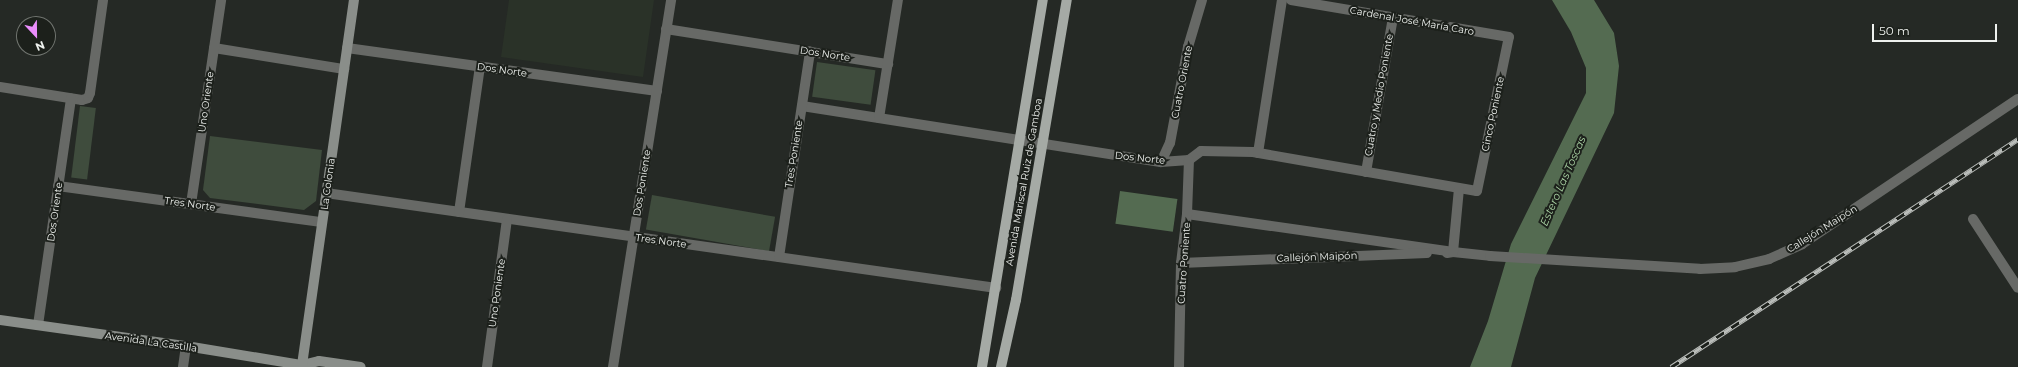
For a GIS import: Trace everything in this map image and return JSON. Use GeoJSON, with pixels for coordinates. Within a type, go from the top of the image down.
{"type":"FeatureCollection","features":[{"type":"Feature","properties":{"kind":"main road","name":"Avenida Mariscal Ruiz de Gamboa"},"geometry":{"type":"LineString","coordinates":[[982,367],[1043,0]]}},
{"type":"Feature","properties":{"kind":"main road","name":"Avenida Mariscal Ruiz de Gamboa"},"geometry":{"type":"LineString","coordinates":[[1001,367],[1016,300],[1067,0]]}},
{"type":"Feature","properties":{"kind":"street"},"geometry":{"type":"LineString","coordinates":[[0,87],[82,100],[88,98],[90,93],[103,0]]}},
{"type":"Feature","properties":{"kind":"street","name":"Uno Oriente"},"geometry":{"type":"LineString","coordinates":[[191,204],[221,0]]}},
{"type":"Feature","properties":{"kind":"street","name":"La Colonia"},"geometry":{"type":"LineString","coordinates":[[302,366],[354,0]]}},
{"type":"Feature","properties":{"kind":"street","name":"Dos Poniente"},"geometry":{"type":"LineString","coordinates":[[613,367],[671,0]]}},
{"type":"Feature","properties":{"kind":"street"},"geometry":{"type":"LineString","coordinates":[[879,118],[898,0]]}},
{"type":"Feature","properties":{"kind":"street","name":"Cuatro Oriente"},"geometry":{"type":"LineString","coordinates":[[1161,162],[1170,143],[1188,47],[1202,0]]}},
{"type":"Feature","properties":{"kind":"street"},"geometry":{"type":"LineString","coordinates":[[1258,153],[1282,0]]}},
{"type":"Feature","properties":{"kind":"street","name":"Cardenal José María Caro"},"geometry":{"type":"LineString","coordinates":[[1291,0],[1509,37]]}},
{"type":"Feature","properties":{"kind":"street","name":"Cuatro y Medio Poniente"},"geometry":{"type":"LineString","coordinates":[[1366,172],[1392,17]]}},
{"type":"Feature","properties":{"kind":"street","name":"Dos Norte"},"geometry":{"type":"LineString","coordinates":[[666,29],[888,64]]}},
{"type":"Feature","properties":{"kind":"street","name":"Cinco Poniente"},"geometry":{"type":"LineString","coordinates":[[1477,191],[1509,37]]}},
{"type":"Feature","properties":{"kind":"street"},"geometry":{"type":"LineString","coordinates":[[214,48],[344,69]]}},
{"type":"Feature","properties":{"kind":"street","name":"Dos Norte"},"geometry":{"type":"LineString","coordinates":[[347,48],[656,92]]}},
{"type":"Feature","properties":{"kind":"street","name":"Tres Poniente"},"geometry":{"type":"LineString","coordinates":[[779,257],[810,51]]}},
{"type":"Feature","properties":{"kind":"street"},"geometry":{"type":"LineString","coordinates":[[459,212],[480,67]]}},
{"type":"Feature","properties":{"kind":"street","name":"Dos Oriente"},"geometry":{"type":"LineString","coordinates":[[38,325],[71,98]]}},
{"type":"Feature","properties":{"kind":"street","name":"Callejón Maipón"},"geometry":{"type":"LineString","coordinates":[[1187,214],[1490,256],[1718,269],[1746,265],[1769,259],[1802,244],[2018,99]]}},
{"type":"Feature","properties":{"kind":"street","name":"Dos Norte"},"geometry":{"type":"LineString","coordinates":[[802,106],[1161,162],[1189,160],[1201,151],[1258,153],[1477,191]]}},
{"type":"Feature","properties":{"kind":"street","name":"Cuatro Poniente"},"geometry":{"type":"LineString","coordinates":[[1179,367],[1182,263],[1187,214],[1189,160]]}},
{"type":"Feature","properties":{"kind":"street","name":"Tres Norte"},"geometry":{"type":"LineString","coordinates":[[58,186],[322,222]]}},
{"type":"Feature","properties":{"kind":"street"},"geometry":{"type":"LineString","coordinates":[[1453,252],[1459,189]]}},
{"type":"Feature","properties":{"kind":"street","name":"Tres Norte"},"geometry":{"type":"LineString","coordinates":[[326,192],[996,288]]}},
{"type":"Feature","properties":{"kind":"street","name":"Uno Poniente"},"geometry":{"type":"LineString","coordinates":[[487,367],[507,219]]}},
{"type":"Feature","properties":{"kind":"street"},"geometry":{"type":"LineString","coordinates":[[1973,219],[2018,288]]}},
{"type":"Feature","properties":{"kind":"street","name":"Callejón Maipón"},"geometry":{"type":"LineString","coordinates":[[1182,263],[1453,252]]}},
{"type":"Feature","properties":{"kind":"street","name":"Avenida La Castilla"},"geometry":{"type":"LineString","coordinates":[[0,320],[186,346],[302,366],[319,361],[361,367]]}},
{"type":"Feature","properties":{"kind":"street"},"geometry":{"type":"LineString","coordinates":[[183,367],[186,346]]}},
{"type":"Feature","properties":{"kind":"shaded area"},"geometry":{"type":"Polygon","coordinates":[[[509,0],[654,0],[643,77],[501,57],[509,0]]]}},
{"type":"Feature","properties":{"kind":"shaded area"},"geometry":{"type":"Polygon","coordinates":[[[817,62],[875,70],[871,105],[812,97],[817,62]]]}},
{"type":"Feature","properties":{"kind":"shaded area"},"geometry":{"type":"Polygon","coordinates":[[[80,106],[96,108],[87,179],[71,177],[80,106]]]}},
{"type":"Feature","properties":{"kind":"shaded area"},"geometry":{"type":"Polygon","coordinates":[[[210,136],[322,150],[316,201],[304,210],[210,198],[203,190],[210,136]]]}},
{"type":"Feature","properties":{"kind":"shaded area"},"geometry":{"type":"Polygon","coordinates":[[[652,195],[775,217],[769,251],[646,229],[652,195]]]}},
{"type":"Feature","properties":{"kind":"water","name":"Estero Las Toscas"},"geometry":{"type":"Polygon","coordinates":[[[1552,0],[1594,0],[1614,33],[1619,66],[1614,113],[1535,278],[1511,367],[1470,367],[1488,321],[1511,244],[1586,93],[1586,68],[1571,32],[1552,0]]]}},
{"type":"Feature","properties":{"kind":"water"},"geometry":{"type":"Polygon","coordinates":[[[1120,191],[1177,199],[1173,232],[1115,224],[1120,191]]]}},
{"type":"Feature","properties":{"kind":"railway"},"geometry":{"type":"LineString","coordinates":[[1671,367],[2018,139]]}}]}
